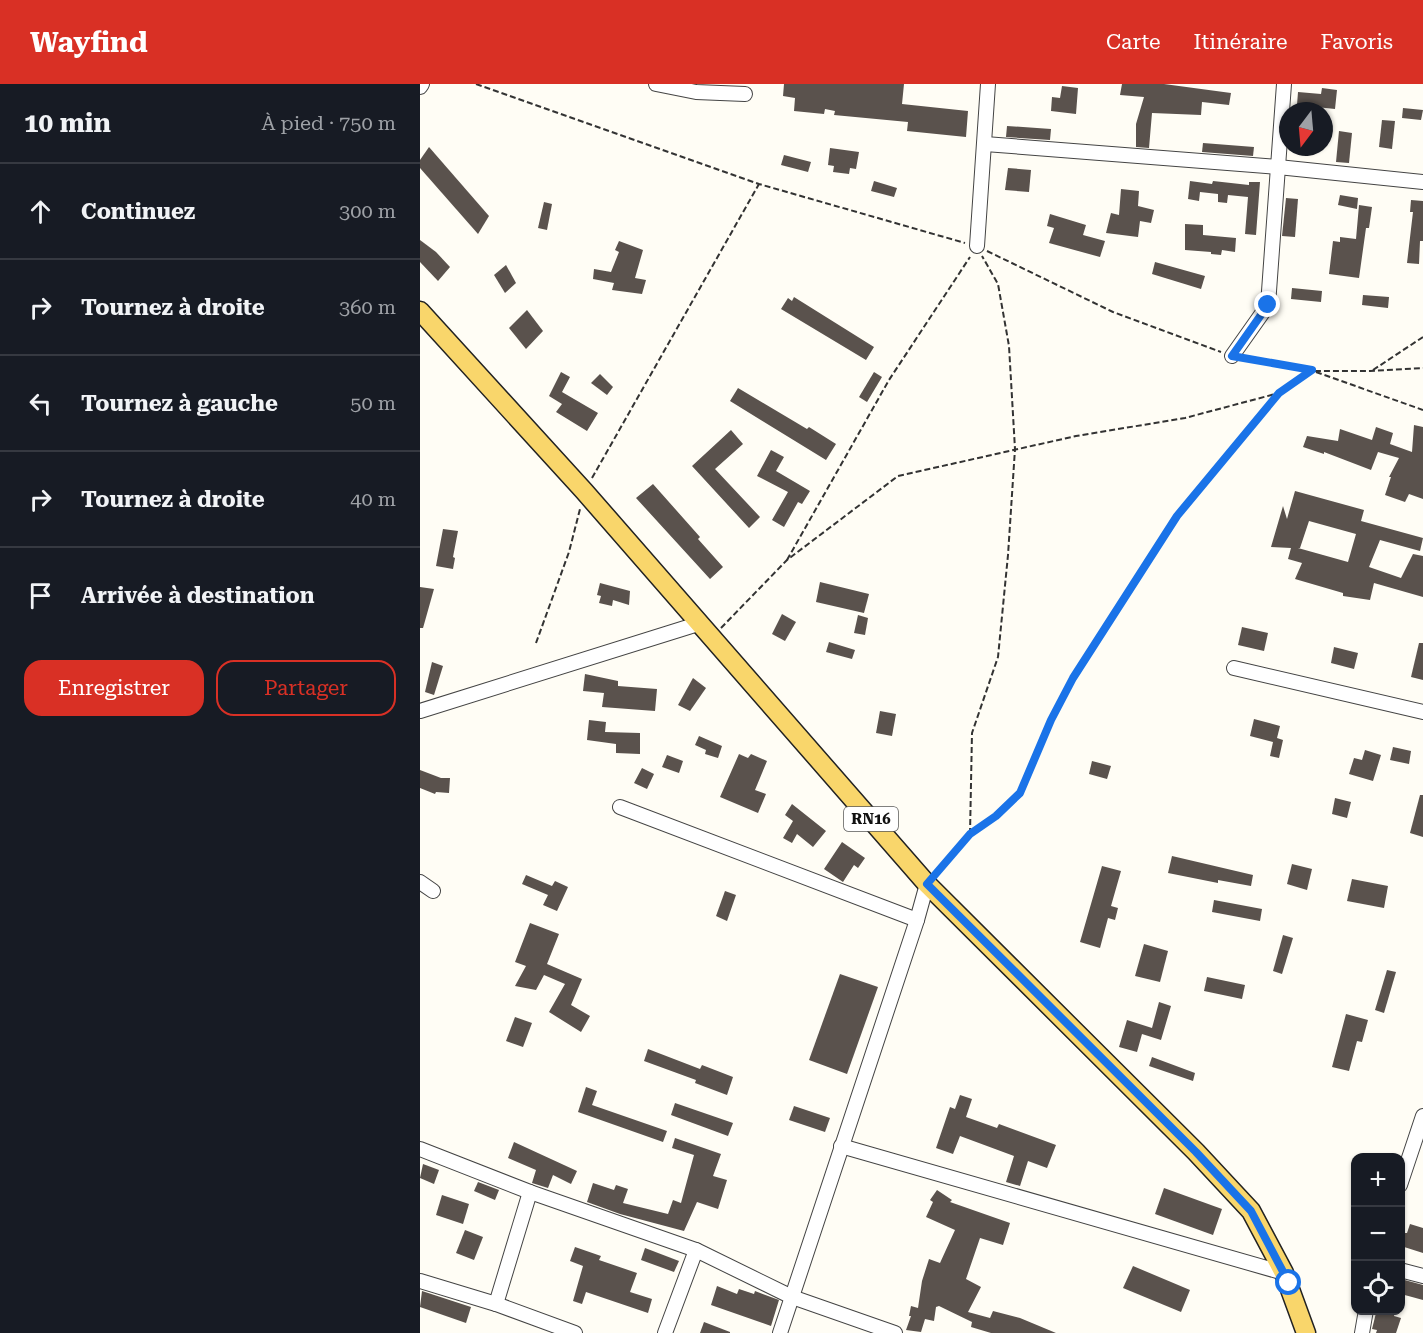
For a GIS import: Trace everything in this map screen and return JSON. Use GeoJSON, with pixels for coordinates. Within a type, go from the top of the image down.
{"type":"FeatureCollection","features":[{"type":"Feature","properties":{"kind":"main road","name":"RN16"},"geometry":{"type":"LineString","coordinates":[[420,311],[584,492],[927,884],[1196,1152],[1251,1211],[1284,1273],[1306,1333]]}},
{"type":"Feature","properties":{"kind":"street"},"geometry":{"type":"LineString","coordinates":[[656,84],[696,92],[745,94]]}},
{"type":"Feature","properties":{"kind":"street"},"geometry":{"type":"LineString","coordinates":[[977,246],[988,84]]}},
{"type":"Feature","properties":{"kind":"street"},"geometry":{"type":"LineString","coordinates":[[1232,356],[1268,305],[1284,84]]}},
{"type":"Feature","properties":{"kind":"street"},"geometry":{"type":"LineString","coordinates":[[985,144],[1278,167],[1423,182]]}},
{"type":"Feature","properties":{"kind":"street"},"geometry":{"type":"LineString","coordinates":[[420,711],[706,630]]}},
{"type":"Feature","properties":{"kind":"street"},"geometry":{"type":"LineString","coordinates":[[1234,668],[1423,712]]}},
{"type":"Feature","properties":{"kind":"street"},"geometry":{"type":"LineString","coordinates":[[620,807],[917,920]]}},
{"type":"Feature","properties":{"kind":"street"},"geometry":{"type":"LineString","coordinates":[[420,882],[432,891]]}},
{"type":"Feature","properties":{"kind":"street"},"geometry":{"type":"LineString","coordinates":[[780,1333],[927,884]]}},
{"type":"Feature","properties":{"kind":"street"},"geometry":{"type":"LineString","coordinates":[[1405,1172],[1423,1116]]}},
{"type":"Feature","properties":{"kind":"street"},"geometry":{"type":"LineString","coordinates":[[841,1146],[1284,1273]]}},
{"type":"Feature","properties":{"kind":"street"},"geometry":{"type":"LineString","coordinates":[[420,1149],[696,1250],[792,1298],[895,1333]]}},
{"type":"Feature","properties":{"kind":"street"},"geometry":{"type":"LineString","coordinates":[[496,1304],[531,1191]]}},
{"type":"Feature","properties":{"kind":"street"},"geometry":{"type":"LineString","coordinates":[[665,1333],[696,1250]]}},
{"type":"Feature","properties":{"kind":"street"},"geometry":{"type":"LineString","coordinates":[[1405,1271],[1423,1276]]}},
{"type":"Feature","properties":{"kind":"street"},"geometry":{"type":"LineString","coordinates":[[420,1281],[496,1304],[574,1333]]}},
{"type":"Feature","properties":{"kind":"street"},"geometry":{"type":"LineString","coordinates":[[1362,1333],[1365,1315]]}},
{"type":"Feature","properties":{"kind":"path"},"geometry":{"type":"LineString","coordinates":[[476,84],[759,184],[977,246],[1113,312],[1232,356],[1312,370],[1371,371],[1423,368]]}},
{"type":"Feature","properties":{"kind":"path"},"geometry":{"type":"LineString","coordinates":[[536,643],[569,552],[584,492],[759,184]]}},
{"type":"Feature","properties":{"kind":"path"},"geometry":{"type":"LineString","coordinates":[[970,834],[972,733],[998,657],[1015,449],[1009,346],[998,284],[977,246]]}},
{"type":"Feature","properties":{"kind":"path"},"geometry":{"type":"LineString","coordinates":[[787,560],[889,380],[977,246]]}},
{"type":"Feature","properties":{"kind":"path"},"geometry":{"type":"LineString","coordinates":[[1371,371],[1423,337]]}},
{"type":"Feature","properties":{"kind":"path"},"geometry":{"type":"LineString","coordinates":[[927,884],[970,834],[996,816],[1020,793],[1051,720],[1073,678],[1172,524],[1279,393],[1312,370]]}},
{"type":"Feature","properties":{"kind":"path"},"geometry":{"type":"LineString","coordinates":[[1312,370],[1423,410]]}},
{"type":"Feature","properties":{"kind":"path"},"geometry":{"type":"LineString","coordinates":[[706,630],[787,560],[898,476],[1077,436],[1185,418],[1279,393]]}},
{"type":"Feature","properties":{"kind":"building"},"geometry":{"type":"Polygon","coordinates":[[[784,84],[904,84],[902,104],[968,111],[966,137],[907,131],[908,122],[834,115],[835,111],[825,109],[824,114],[794,111],[795,98],[783,96],[784,84]]]}},
{"type":"Feature","properties":{"kind":"building"},"geometry":{"type":"Polygon","coordinates":[[[1122,84],[1164,84],[1231,93],[1229,105],[1202,102],[1201,115],[1152,113],[1149,148],[1136,147],[1136,124],[1144,97],[1120,95],[1122,84]]]}},
{"type":"Feature","properties":{"kind":"building"},"geometry":{"type":"Polygon","coordinates":[[[1062,86],[1078,88],[1076,114],[1051,111],[1052,97],[1060,98],[1062,86]]]}},
{"type":"Feature","properties":{"kind":"building"},"geometry":{"type":"Polygon","coordinates":[[[1322,88],[1337,90],[1335,109],[1333,109],[1333,102],[1297,102],[1298,92],[1321,94],[1322,88]]]}},
{"type":"Feature","properties":{"kind":"building"},"geometry":{"type":"Polygon","coordinates":[[[1403,108],[1423,110],[1421,120],[1402,118],[1403,108]]]}},
{"type":"Feature","properties":{"kind":"building"},"geometry":{"type":"Polygon","coordinates":[[[1382,120],[1395,121],[1392,149],[1379,147],[1382,120]]]}},
{"type":"Feature","properties":{"kind":"building"},"geometry":{"type":"Polygon","coordinates":[[[1007,126],[1051,129],[1050,140],[1006,137],[1007,126]]]}},
{"type":"Feature","properties":{"kind":"building"},"geometry":{"type":"Polygon","coordinates":[[[1339,131],[1352,133],[1349,163],[1336,162],[1339,131]]]}},
{"type":"Feature","properties":{"kind":"building"},"geometry":{"type":"Polygon","coordinates":[[[1203,143],[1254,147],[1253,156],[1202,152],[1203,143]]]}},
{"type":"Feature","properties":{"kind":"building"},"geometry":{"type":"Polygon","coordinates":[[[429,147],[489,216],[478,234],[420,168],[420,160],[429,147]]]}},
{"type":"Feature","properties":{"kind":"building"},"geometry":{"type":"Polygon","coordinates":[[[830,148],[859,152],[856,169],[850,168],[849,174],[833,172],[834,166],[828,165],[830,148]]]}},
{"type":"Feature","properties":{"kind":"building"},"geometry":{"type":"Polygon","coordinates":[[[784,155],[811,162],[808,172],[781,165],[784,155]]]}},
{"type":"Feature","properties":{"kind":"building"},"geometry":{"type":"Polygon","coordinates":[[[1008,168],[1031,170],[1029,192],[1005,190],[1008,168]]]}},
{"type":"Feature","properties":{"kind":"building"},"geometry":{"type":"Polygon","coordinates":[[[874,181],[897,188],[894,197],[871,191],[874,181]]]}},
{"type":"Feature","properties":{"kind":"building"},"geometry":{"type":"Polygon","coordinates":[[[1190,181],[1249,185],[1249,182],[1260,182],[1256,235],[1245,234],[1248,197],[1228,195],[1227,203],[1218,202],[1218,194],[1200,192],[1199,201],[1188,199],[1190,181]]]}},
{"type":"Feature","properties":{"kind":"building"},"geometry":{"type":"Polygon","coordinates":[[[1121,189],[1139,191],[1138,206],[1154,210],[1151,223],[1140,221],[1138,237],[1106,233],[1111,213],[1119,215],[1121,189]]]}},
{"type":"Feature","properties":{"kind":"building"},"geometry":{"type":"Polygon","coordinates":[[[1340,195],[1358,198],[1357,209],[1338,205],[1340,195]]]}},
{"type":"Feature","properties":{"kind":"building"},"geometry":{"type":"Polygon","coordinates":[[[1286,198],[1298,199],[1295,237],[1282,236],[1286,198]]]}},
{"type":"Feature","properties":{"kind":"building"},"geometry":{"type":"Polygon","coordinates":[[[1411,200],[1423,201],[1423,241],[1420,241],[1419,264],[1407,263],[1413,212],[1410,212],[1411,200]]]}},
{"type":"Feature","properties":{"kind":"building"},"geometry":{"type":"Polygon","coordinates":[[[544,202],[552,204],[547,230],[538,228],[544,202]]]}},
{"type":"Feature","properties":{"kind":"building"},"geometry":{"type":"Polygon","coordinates":[[[1359,205],[1372,207],[1369,228],[1366,228],[1359,278],[1329,274],[1333,241],[1340,242],[1340,237],[1356,239],[1359,205]]]}},
{"type":"Feature","properties":{"kind":"building"},"geometry":{"type":"Polygon","coordinates":[[[1050,214],[1086,225],[1083,235],[1105,241],[1100,257],[1049,243],[1054,228],[1047,226],[1050,214]]]}},
{"type":"Feature","properties":{"kind":"building"},"geometry":{"type":"Polygon","coordinates":[[[1185,224],[1203,225],[1203,235],[1236,238],[1235,252],[1222,250],[1221,255],[1185,250],[1185,224]]]}},
{"type":"Feature","properties":{"kind":"building"},"geometry":{"type":"Polygon","coordinates":[[[420,240],[450,267],[438,281],[420,262],[420,240]]]}},
{"type":"Feature","properties":{"kind":"building"},"geometry":{"type":"Polygon","coordinates":[[[619,241],[643,250],[635,278],[646,280],[642,294],[612,290],[614,283],[593,279],[594,269],[611,272],[619,252],[615,250],[619,241]]]}},
{"type":"Feature","properties":{"kind":"building"},"geometry":{"type":"Polygon","coordinates":[[[1155,262],[1205,276],[1201,289],[1152,274],[1155,262]]]}},
{"type":"Feature","properties":{"kind":"building"},"geometry":{"type":"Polygon","coordinates":[[[506,265],[516,283],[505,293],[494,275],[506,265]]]}},
{"type":"Feature","properties":{"kind":"building"},"geometry":{"type":"Polygon","coordinates":[[[1292,288],[1322,291],[1321,302],[1291,299],[1292,288]]]}},
{"type":"Feature","properties":{"kind":"building"},"geometry":{"type":"Polygon","coordinates":[[[1363,295],[1389,297],[1388,308],[1362,305],[1363,295]]]}},
{"type":"Feature","properties":{"kind":"building"},"geometry":{"type":"Polygon","coordinates":[[[794,297],[874,347],[866,360],[781,309],[788,298],[792,301],[794,297]]]}},
{"type":"Feature","properties":{"kind":"building"},"geometry":{"type":"Polygon","coordinates":[[[527,310],[543,331],[526,349],[509,328],[527,310]]]}},
{"type":"Feature","properties":{"kind":"building"},"geometry":{"type":"Polygon","coordinates":[[[561,372],[570,377],[562,392],[598,413],[587,431],[556,412],[562,404],[549,396],[561,372]]]}},
{"type":"Feature","properties":{"kind":"building"},"geometry":{"type":"Polygon","coordinates":[[[874,372],[882,377],[867,402],[859,397],[874,372]]]}},
{"type":"Feature","properties":{"kind":"building"},"geometry":{"type":"Polygon","coordinates":[[[600,374],[613,387],[607,395],[591,383],[600,374]]]}},
{"type":"Feature","properties":{"kind":"building"},"geometry":{"type":"Polygon","coordinates":[[[738,388],[836,444],[826,460],[730,401],[738,388]]]}},
{"type":"Feature","properties":{"kind":"building"},"geometry":{"type":"Polygon","coordinates":[[[1414,425],[1423,427],[1423,499],[1409,494],[1405,502],[1385,495],[1391,477],[1389,477],[1399,458],[1378,452],[1371,470],[1324,452],[1324,454],[1303,447],[1307,436],[1338,441],[1340,429],[1372,440],[1376,427],[1393,433],[1390,444],[1412,452],[1414,425]]]}},
{"type":"Feature","properties":{"kind":"building"},"geometry":{"type":"Polygon","coordinates":[[[731,430],[743,444],[715,469],[760,517],[749,528],[692,466],[731,430]]]}},
{"type":"Feature","properties":{"kind":"building"},"geometry":{"type":"Polygon","coordinates":[[[771,450],[784,457],[776,471],[810,491],[802,504],[798,502],[784,527],[772,520],[788,492],[757,476],[771,450]]]}},
{"type":"Feature","properties":{"kind":"building"},"geometry":{"type":"Polygon","coordinates":[[[653,484],[723,567],[710,579],[636,498],[653,484]]]}},
{"type":"Feature","properties":{"kind":"building"},"geometry":{"type":"Polygon","coordinates":[[[1295,491],[1364,510],[1361,521],[1423,538],[1420,551],[1380,540],[1369,567],[1401,578],[1413,554],[1423,556],[1423,597],[1374,583],[1370,600],[1343,596],[1343,593],[1295,579],[1302,563],[1288,559],[1291,548],[1271,547],[1283,506],[1287,519],[1295,491]],[[1309,521],[1300,548],[1298,548],[1348,562],[1356,534],[1309,521]]]}},
{"type":"Feature","properties":{"kind":"building"},"geometry":{"type":"Polygon","coordinates":[[[443,529],[458,531],[453,569],[436,566],[443,529]]]}},
{"type":"Feature","properties":{"kind":"building"},"geometry":{"type":"Polygon","coordinates":[[[820,582],[869,594],[864,613],[816,602],[820,582]]]}},
{"type":"Feature","properties":{"kind":"building"},"geometry":{"type":"Polygon","coordinates":[[[600,583],[630,591],[629,605],[613,600],[612,606],[599,603],[601,596],[597,595],[600,583]]]}},
{"type":"Feature","properties":{"kind":"building"},"geometry":{"type":"Polygon","coordinates":[[[420,587],[434,589],[423,628],[420,628],[420,587]]]}},
{"type":"Feature","properties":{"kind":"building"},"geometry":{"type":"Polygon","coordinates":[[[782,614],[796,622],[785,641],[772,634],[782,614]]]}},
{"type":"Feature","properties":{"kind":"building"},"geometry":{"type":"Polygon","coordinates":[[[858,615],[868,618],[865,635],[854,633],[858,615]]]}},
{"type":"Feature","properties":{"kind":"building"},"geometry":{"type":"Polygon","coordinates":[[[1242,627],[1268,633],[1264,651],[1238,645],[1242,627]]]}},
{"type":"Feature","properties":{"kind":"building"},"geometry":{"type":"Polygon","coordinates":[[[829,642],[855,650],[852,659],[826,652],[829,642]]]}},
{"type":"Feature","properties":{"kind":"building"},"geometry":{"type":"Polygon","coordinates":[[[1419,643],[1423,643],[1423,680],[1411,677],[1419,643]]]}},
{"type":"Feature","properties":{"kind":"building"},"geometry":{"type":"Polygon","coordinates":[[[1334,647],[1358,653],[1354,669],[1331,663],[1334,647]]]}},
{"type":"Feature","properties":{"kind":"building"},"geometry":{"type":"Polygon","coordinates":[[[432,662],[443,666],[434,695],[425,692],[432,662]]]}},
{"type":"Feature","properties":{"kind":"building"},"geometry":{"type":"Polygon","coordinates":[[[585,674],[618,681],[618,686],[657,689],[655,711],[602,707],[604,693],[583,691],[585,674]]]}},
{"type":"Feature","properties":{"kind":"building"},"geometry":{"type":"Polygon","coordinates":[[[693,678],[706,688],[690,711],[678,705],[693,678]]]}},
{"type":"Feature","properties":{"kind":"building"},"geometry":{"type":"Polygon","coordinates":[[[880,711],[896,714],[892,736],[876,733],[880,711]]]}},
{"type":"Feature","properties":{"kind":"building"},"geometry":{"type":"Polygon","coordinates":[[[1254,719],[1280,726],[1277,738],[1283,740],[1279,758],[1270,756],[1273,742],[1250,736],[1254,719]]]}},
{"type":"Feature","properties":{"kind":"building"},"geometry":{"type":"Polygon","coordinates":[[[589,720],[606,722],[605,732],[640,733],[640,754],[616,753],[616,744],[587,740],[589,720]]]}},
{"type":"Feature","properties":{"kind":"building"},"geometry":{"type":"Polygon","coordinates":[[[699,736],[722,746],[718,758],[705,754],[706,750],[695,745],[699,736]]]}},
{"type":"Feature","properties":{"kind":"building"},"geometry":{"type":"Polygon","coordinates":[[[1393,747],[1411,751],[1409,764],[1390,760],[1393,747]]]}},
{"type":"Feature","properties":{"kind":"building"},"geometry":{"type":"Polygon","coordinates":[[[1365,750],[1381,755],[1373,781],[1349,774],[1354,758],[1362,760],[1365,750]]]}},
{"type":"Feature","properties":{"kind":"building"},"geometry":{"type":"Polygon","coordinates":[[[739,754],[748,758],[751,754],[767,761],[755,790],[766,794],[758,813],[720,797],[739,754]]]}},
{"type":"Feature","properties":{"kind":"building"},"geometry":{"type":"Polygon","coordinates":[[[667,755],[683,761],[679,773],[662,767],[667,755]]]}},
{"type":"Feature","properties":{"kind":"building"},"geometry":{"type":"Polygon","coordinates":[[[1092,761],[1111,766],[1107,779],[1089,774],[1092,761]]]}},
{"type":"Feature","properties":{"kind":"building"},"geometry":{"type":"Polygon","coordinates":[[[642,768],[654,774],[647,789],[634,783],[642,768]]]}},
{"type":"Feature","properties":{"kind":"building"},"geometry":{"type":"Polygon","coordinates":[[[420,770],[441,778],[450,778],[449,793],[436,792],[435,794],[420,788],[420,770]]]}},
{"type":"Feature","properties":{"kind":"building"},"geometry":{"type":"Polygon","coordinates":[[[1420,795],[1423,795],[1423,837],[1410,833],[1420,795]]]}},
{"type":"Feature","properties":{"kind":"building"},"geometry":{"type":"Polygon","coordinates":[[[1335,798],[1351,802],[1347,818],[1332,814],[1335,798]]]}},
{"type":"Feature","properties":{"kind":"building"},"geometry":{"type":"Polygon","coordinates":[[[792,804],[826,831],[813,847],[797,834],[792,843],[783,838],[793,821],[785,815],[792,804]]]}},
{"type":"Feature","properties":{"kind":"building"},"geometry":{"type":"Polygon","coordinates":[[[842,842],[865,858],[858,868],[854,865],[843,882],[824,869],[842,842]]]}},
{"type":"Feature","properties":{"kind":"building"},"geometry":{"type":"Polygon","coordinates":[[[1172,856],[1253,875],[1251,886],[1218,880],[1218,883],[1168,873],[1172,856]]]}},
{"type":"Feature","properties":{"kind":"building"},"geometry":{"type":"Polygon","coordinates":[[[1292,864],[1312,869],[1307,890],[1287,884],[1292,864]]]}},
{"type":"Feature","properties":{"kind":"building"},"geometry":{"type":"Polygon","coordinates":[[[1102,866],[1121,871],[1111,906],[1118,908],[1115,920],[1108,918],[1100,948],[1080,942],[1102,866]]]}},
{"type":"Feature","properties":{"kind":"building"},"geometry":{"type":"Polygon","coordinates":[[[526,875],[552,886],[555,881],[568,887],[557,911],[543,905],[548,895],[522,884],[526,875]]]}},
{"type":"Feature","properties":{"kind":"building"},"geometry":{"type":"Polygon","coordinates":[[[1352,879],[1388,886],[1384,908],[1347,901],[1352,879]]]}},
{"type":"Feature","properties":{"kind":"building"},"geometry":{"type":"Polygon","coordinates":[[[725,891],[736,895],[727,921],[716,916],[725,891]]]}},
{"type":"Feature","properties":{"kind":"building"},"geometry":{"type":"Polygon","coordinates":[[[1214,900],[1262,909],[1260,921],[1212,912],[1214,900]]]}},
{"type":"Feature","properties":{"kind":"building"},"geometry":{"type":"Polygon","coordinates":[[[530,923],[559,934],[547,964],[582,979],[571,1005],[590,1016],[581,1032],[549,1012],[565,984],[544,975],[536,990],[515,986],[526,966],[515,962],[530,923]]]}},
{"type":"Feature","properties":{"kind":"building"},"geometry":{"type":"Polygon","coordinates":[[[1283,935],[1293,938],[1282,974],[1273,971],[1283,935]]]}},
{"type":"Feature","properties":{"kind":"building"},"geometry":{"type":"Polygon","coordinates":[[[1144,944],[1168,951],[1160,982],[1135,976],[1144,944]]]}},
{"type":"Feature","properties":{"kind":"building"},"geometry":{"type":"Polygon","coordinates":[[[1387,970],[1396,972],[1384,1013],[1375,1010],[1387,970]]]}},
{"type":"Feature","properties":{"kind":"building"},"geometry":{"type":"Polygon","coordinates":[[[840,974],[878,987],[847,1074],[809,1060],[840,974]]]}},
{"type":"Feature","properties":{"kind":"building"},"geometry":{"type":"Polygon","coordinates":[[[1207,977],[1245,985],[1242,999],[1204,991],[1207,977]]]}},
{"type":"Feature","properties":{"kind":"building"},"geometry":{"type":"Polygon","coordinates":[[[1159,1002],[1171,1006],[1161,1040],[1142,1034],[1137,1052],[1119,1047],[1127,1020],[1152,1028],[1159,1002]]]}},
{"type":"Feature","properties":{"kind":"building"},"geometry":{"type":"Polygon","coordinates":[[[1346,1014],[1368,1020],[1362,1042],[1357,1041],[1349,1071],[1332,1067],[1346,1014]]]}},
{"type":"Feature","properties":{"kind":"building"},"geometry":{"type":"Polygon","coordinates":[[[515,1017],[532,1023],[523,1047],[506,1041],[515,1017]]]}},
{"type":"Feature","properties":{"kind":"building"},"geometry":{"type":"Polygon","coordinates":[[[648,1049],[700,1069],[702,1065],[733,1077],[727,1095],[695,1083],[696,1080],[644,1061],[648,1049]]]}},
{"type":"Feature","properties":{"kind":"building"},"geometry":{"type":"Polygon","coordinates":[[[1152,1057],[1195,1073],[1193,1081],[1149,1066],[1152,1057]]]}},
{"type":"Feature","properties":{"kind":"building"},"geometry":{"type":"Polygon","coordinates":[[[586,1087],[597,1091],[592,1105],[667,1131],[663,1142],[578,1112],[586,1087]]]}},
{"type":"Feature","properties":{"kind":"building"},"geometry":{"type":"Polygon","coordinates":[[[960,1095],[972,1099],[966,1117],[997,1128],[999,1124],[1056,1145],[1047,1168],[1028,1161],[1020,1186],[1006,1182],[1014,1156],[960,1136],[953,1154],[936,1148],[950,1107],[955,1109],[960,1095]]]}},
{"type":"Feature","properties":{"kind":"building"},"geometry":{"type":"Polygon","coordinates":[[[675,1103],[733,1123],[728,1136],[671,1115],[675,1103]]]}},
{"type":"Feature","properties":{"kind":"building"},"geometry":{"type":"Polygon","coordinates":[[[794,1106],[830,1118],[825,1132],[789,1120],[794,1106]]]}},
{"type":"Feature","properties":{"kind":"building"},"geometry":{"type":"Polygon","coordinates":[[[675,1138],[721,1154],[713,1176],[727,1180],[718,1209],[697,1202],[684,1231],[620,1214],[587,1202],[593,1183],[614,1190],[616,1185],[628,1189],[623,1203],[668,1214],[673,1200],[681,1203],[694,1155],[672,1148],[675,1138]]]}},
{"type":"Feature","properties":{"kind":"building"},"geometry":{"type":"Polygon","coordinates":[[[514,1142],[577,1171],[571,1184],[553,1175],[548,1188],[532,1183],[536,1170],[508,1158],[514,1142]]]}},
{"type":"Feature","properties":{"kind":"building"},"geometry":{"type":"Polygon","coordinates":[[[423,1164],[439,1170],[434,1184],[420,1178],[423,1164]]]}},
{"type":"Feature","properties":{"kind":"building"},"geometry":{"type":"Polygon","coordinates":[[[478,1182],[499,1190],[495,1200],[474,1191],[478,1182]]]}},
{"type":"Feature","properties":{"kind":"building"},"geometry":{"type":"Polygon","coordinates":[[[1164,1188],[1222,1209],[1213,1235],[1155,1214],[1164,1188]]]}},
{"type":"Feature","properties":{"kind":"building"},"geometry":{"type":"Polygon","coordinates":[[[937,1190],[952,1200],[950,1202],[1010,1223],[1003,1245],[980,1238],[966,1279],[981,1287],[968,1312],[990,1318],[993,1311],[1020,1318],[1056,1333],[991,1333],[971,1327],[972,1322],[939,1306],[936,1307],[934,1321],[925,1319],[921,1332],[906,1330],[911,1316],[909,1316],[911,1306],[918,1308],[922,1281],[929,1259],[940,1263],[955,1230],[926,1217],[933,1202],[930,1200],[937,1190]]]}},
{"type":"Feature","properties":{"kind":"building"},"geometry":{"type":"Polygon","coordinates":[[[442,1195],[469,1204],[463,1224],[436,1215],[442,1195]]]}},
{"type":"Feature","properties":{"kind":"building"},"geometry":{"type":"Polygon","coordinates":[[[1410,1224],[1423,1228],[1423,1253],[1405,1247],[1405,1233],[1410,1224]]]}},
{"type":"Feature","properties":{"kind":"building"},"geometry":{"type":"Polygon","coordinates":[[[465,1230],[483,1237],[474,1260],[456,1253],[465,1230]]]}},
{"type":"Feature","properties":{"kind":"building"},"geometry":{"type":"Polygon","coordinates":[[[575,1247],[601,1256],[599,1260],[637,1273],[630,1292],[652,1299],[648,1313],[586,1292],[582,1304],[573,1301],[583,1266],[570,1261],[575,1247]]]}},
{"type":"Feature","properties":{"kind":"building"},"geometry":{"type":"Polygon","coordinates":[[[645,1248],[679,1261],[674,1272],[641,1260],[645,1248]]]}},
{"type":"Feature","properties":{"kind":"building"},"geometry":{"type":"Polygon","coordinates":[[[1133,1266],[1190,1290],[1181,1312],[1123,1288],[1133,1266]]]}},
{"type":"Feature","properties":{"kind":"building"},"geometry":{"type":"Polygon","coordinates":[[[1405,1280],[1423,1285],[1423,1300],[1405,1295],[1405,1280]]]}},
{"type":"Feature","properties":{"kind":"building"},"geometry":{"type":"Polygon","coordinates":[[[717,1286],[737,1294],[739,1289],[754,1294],[755,1291],[779,1300],[771,1326],[711,1305],[717,1286]]]}},
{"type":"Feature","properties":{"kind":"building"},"geometry":{"type":"Polygon","coordinates":[[[422,1291],[471,1307],[466,1323],[420,1307],[422,1291]]]}},
{"type":"Feature","properties":{"kind":"building"},"geometry":{"type":"Polygon","coordinates":[[[1376,1315],[1394,1315],[1401,1318],[1396,1333],[1376,1333],[1377,1330],[1372,1329],[1376,1315]]]}},
{"type":"Feature","properties":{"kind":"building"},"geometry":{"type":"Polygon","coordinates":[[[704,1322],[730,1332],[730,1333],[700,1333],[704,1322]]]}},
{"type":"Feature","properties":{"kind":"route"},"geometry":{"type":"LineString","coordinates":[[1268,305],[1232,356],[1312,370],[1279,393],[1177,516],[1073,678],[1051,720],[1020,793],[996,816],[970,834],[927,884],[1196,1152],[1251,1211],[1289,1283]]}}]}
